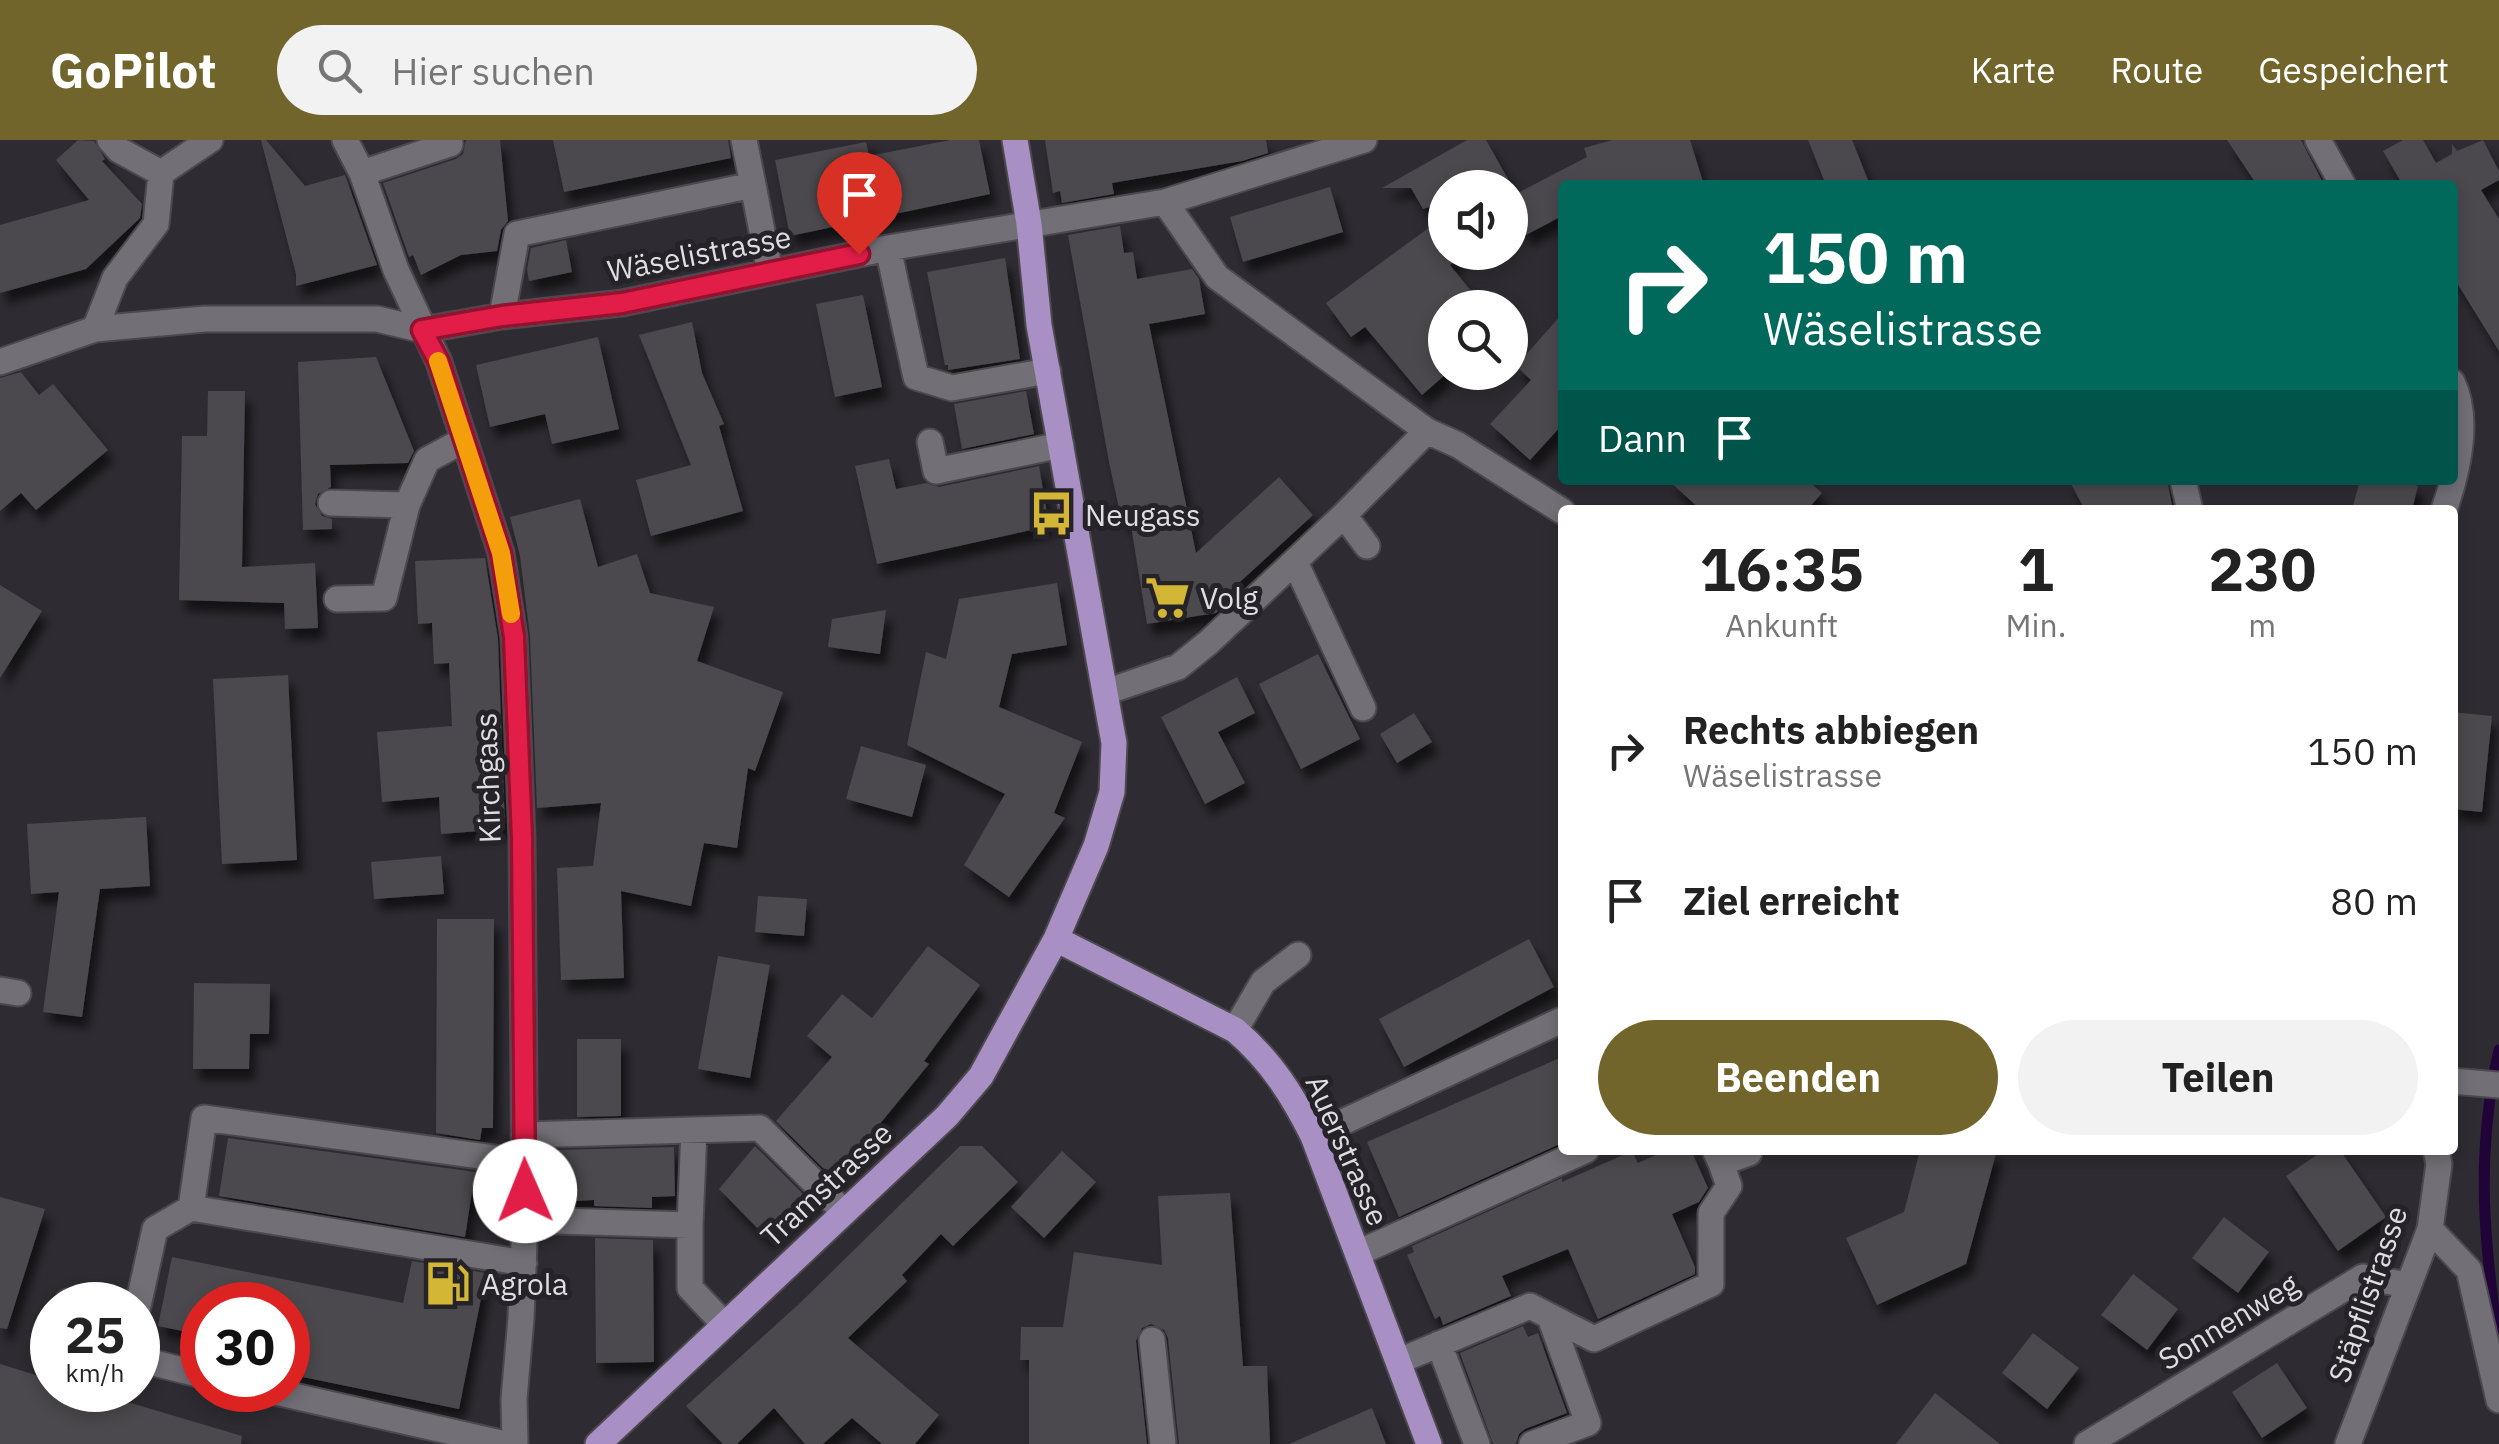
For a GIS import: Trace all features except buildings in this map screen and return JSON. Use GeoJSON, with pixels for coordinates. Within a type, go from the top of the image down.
{"type":"FeatureCollection","features":[{"type":"Feature","properties":{"kind":"main road"},"geometry":{"type":"LineString","coordinates":[[1015,140],[1029,224],[1039,324],[1114,742],[1112,792],[1096,846],[1056,939]]}},
{"type":"Feature","properties":{"kind":"main road","name":"Auerstrasse"},"geometry":{"type":"LineString","coordinates":[[1056,939],[1235,1030],[1258,1050],[1288,1087],[1313,1136],[1429,1444]]}},
{"type":"Feature","properties":{"kind":"main road","name":"Tramstrasse"},"geometry":{"type":"LineString","coordinates":[[598,1444],[948,1116],[982,1076],[1056,939]]}},
{"type":"Feature","properties":{"kind":"street"},"geometry":{"type":"LineString","coordinates":[[110,140],[119,150],[162,173]]}},
{"type":"Feature","properties":{"kind":"street"},"geometry":{"type":"LineString","coordinates":[[95,329],[115,278],[156,224],[162,173],[210,140]]}},
{"type":"Feature","properties":{"kind":"street","name":"Kirchgass"},"geometry":{"type":"LineString","coordinates":[[345,140],[362,174],[396,270],[439,362],[501,553],[514,637],[522,839],[525,1220],[514,1444]]}},
{"type":"Feature","properties":{"kind":"street"},"geometry":{"type":"LineString","coordinates":[[744,140],[770,272]]}},
{"type":"Feature","properties":{"kind":"street","name":"Wäselistrasse"},"geometry":{"type":"LineString","coordinates":[[0,362],[95,329],[205,320],[377,318],[422,330],[502,316],[622,303],[888,248],[1165,202],[1364,140]]}},
{"type":"Feature","properties":{"kind":"street"},"geometry":{"type":"LineString","coordinates":[[2318,140],[2341,180]]}},
{"type":"Feature","properties":{"kind":"street"},"geometry":{"type":"LineString","coordinates":[[362,174],[450,144]]}},
{"type":"Feature","properties":{"kind":"street"},"geometry":{"type":"LineString","coordinates":[[502,316],[517,234],[753,185]]}},
{"type":"Feature","properties":{"kind":"street"},"geometry":{"type":"LineString","coordinates":[[1165,202],[1217,277],[1427,430],[1458,445],[1558,508]]}},
{"type":"Feature","properties":{"kind":"street"},"geometry":{"type":"LineString","coordinates":[[888,248],[916,377],[952,388],[1048,371]]}},
{"type":"Feature","properties":{"kind":"street"},"geometry":{"type":"LineString","coordinates":[[2458,419],[2458,448]]}},
{"type":"Feature","properties":{"kind":"street"},"geometry":{"type":"LineString","coordinates":[[1106,692],[1178,667],[1209,642],[1344,515],[1427,430]]}},
{"type":"Feature","properties":{"kind":"street"},"geometry":{"type":"LineString","coordinates":[[337,599],[384,598],[407,505],[427,460],[464,440]]}},
{"type":"Feature","properties":{"kind":"street"},"geometry":{"type":"LineString","coordinates":[[930,442],[936,471],[1061,446]]}},
{"type":"Feature","properties":{"kind":"street"},"geometry":{"type":"LineString","coordinates":[[332,503],[407,505]]}},
{"type":"Feature","properties":{"kind":"street"},"geometry":{"type":"LineString","coordinates":[[1344,515],[1367,546]]}},
{"type":"Feature","properties":{"kind":"street"},"geometry":{"type":"LineString","coordinates":[[1295,562],[1363,708]]}},
{"type":"Feature","properties":{"kind":"street"},"geometry":{"type":"LineString","coordinates":[[1235,1030],[1263,982],[1298,955]]}},
{"type":"Feature","properties":{"kind":"street"},"geometry":{"type":"LineString","coordinates":[[1313,1136],[1558,1022]]}},
{"type":"Feature","properties":{"kind":"street"},"geometry":{"type":"LineString","coordinates":[[191,1208],[204,1118],[524,1162]]}},
{"type":"Feature","properties":{"kind":"street"},"geometry":{"type":"LineString","coordinates":[[524,1134],[760,1128],[844,1212]]}},
{"type":"Feature","properties":{"kind":"street"},"geometry":{"type":"LineString","coordinates":[[694,1130],[690,1288],[724,1324]]}},
{"type":"Feature","properties":{"kind":"street"},"geometry":{"type":"LineString","coordinates":[[1358,1253],[1575,1155]]}},
{"type":"Feature","properties":{"kind":"street"},"geometry":{"type":"LineString","coordinates":[[1398,1361],[1530,1306],[1594,1339],[1712,1284],[1711,1213],[1730,1186],[1718,1157]]}},
{"type":"Feature","properties":{"kind":"street","name":"Stäpflistrasse"},"geometry":{"type":"LineString","coordinates":[[2348,1444],[2430,1229],[2438,1157]]}},
{"type":"Feature","properties":{"kind":"street"},"geometry":{"type":"LineString","coordinates":[[144,1282],[156,1229],[191,1208],[524,1263]]}},
{"type":"Feature","properties":{"kind":"street"},"geometry":{"type":"LineString","coordinates":[[525,1220],[690,1225]]}},
{"type":"Feature","properties":{"kind":"street"},"geometry":{"type":"LineString","coordinates":[[2430,1229],[2469,1270],[2499,1400]]}},
{"type":"Feature","properties":{"kind":"street","name":"Sonnenweg"},"geometry":{"type":"LineString","coordinates":[[2088,1444],[2363,1277],[2408,1285]]}},
{"type":"Feature","properties":{"kind":"street"},"geometry":{"type":"LineString","coordinates":[[1532,1444],[1588,1424],[1550,1317]]}},
{"type":"Feature","properties":{"kind":"street"},"geometry":{"type":"LineString","coordinates":[[1152,1340],[1163,1444]]}},
{"type":"Feature","properties":{"kind":"street"},"geometry":{"type":"LineString","coordinates":[[1439,1344],[1477,1444]]}},
{"type":"Feature","properties":{"kind":"street"},"geometry":{"type":"LineString","coordinates":[[310,1405],[358,1422],[504,1444]]}},
{"type":"Feature","properties":{"kind":"waterway"},"geometry":{"type":"LineString","coordinates":[[2499,1050],[2484,1162],[2489,1270],[2499,1346]]}},
{"type":"Feature","properties":{"kind":"slow traffic"},"geometry":{"type":"LineString","coordinates":[[438,361],[501,553],[511,614]]}},
{"type":"Feature","properties":{"kind":"place","name":"Neugass"},"geometry":{"type":"Point","coordinates":[1052,514]}},
{"type":"Feature","properties":{"kind":"place","name":"Volg"},"geometry":{"type":"Point","coordinates":[1167,597]}},
{"type":"Feature","properties":{"kind":"place","name":"Agrola"},"geometry":{"type":"Point","coordinates":[448,1283]}},
{"type":"Feature","properties":{"kind":"route"},"geometry":{"type":"LineString","coordinates":[[525,1191],[522,839],[514,637],[501,553],[439,362],[422,330],[502,316],[622,303],[859,254]]}}]}
